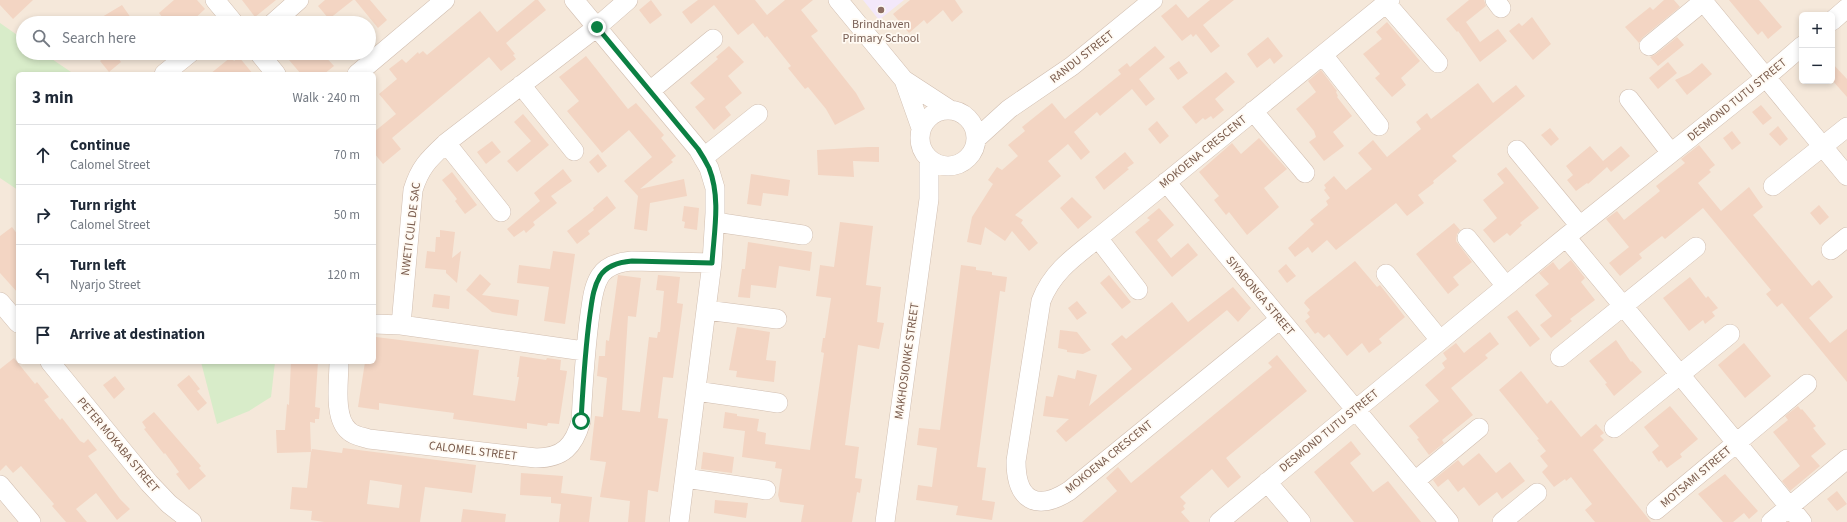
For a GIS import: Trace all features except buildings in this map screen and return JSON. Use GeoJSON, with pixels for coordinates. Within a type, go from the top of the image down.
{"type":"FeatureCollection","features":[{"type":"Feature","properties":{"kind":"street"},"geometry":{"type":"LineString","coordinates":[[215,0],[226,16]]}},
{"type":"Feature","properties":{"kind":"street"},"geometry":{"type":"LineString","coordinates":[[281,16],[299,0]]}},
{"type":"Feature","properties":{"kind":"street"},"geometry":{"type":"LineString","coordinates":[[376,58],[445,0]]}},
{"type":"Feature","properties":{"kind":"street"},"geometry":{"type":"LineString","coordinates":[[574,0],[687,135],[709,168],[715,188],[715,222],[712,263],[679,522]]}},
{"type":"Feature","properties":{"kind":"street","name":"NWETI CUL DE SAC"},"geometry":{"type":"LineString","coordinates":[[401,325],[413,190],[418,173],[430,158],[446,143],[597,27],[628,0]]}},
{"type":"Feature","properties":{"kind":"street"},"geometry":{"type":"LineString","coordinates":[[838,0],[904,80],[958,113],[973,127],[976,140],[972,153],[963,163],[942,166],[929,159],[924,154],[920,141],[921,128],[904,80]]}},
{"type":"Feature","properties":{"kind":"street","name":"RANDU STREET"},"geometry":{"type":"LineString","coordinates":[[976,140],[1009,109],[1072,66],[1153,0]]}},
{"type":"Feature","properties":{"kind":"street"},"geometry":{"type":"LineString","coordinates":[[1649,46],[1703,0],[1765,78],[1847,176]]}},
{"type":"Feature","properties":{"kind":"street","name":"MOKOENA CRESCENT"},"geometry":{"type":"LineString","coordinates":[[1279,320],[1069,491],[1049,501],[1038,501],[1027,498],[1022,493],[1018,484],[1016,462],[1041,302],[1046,288],[1054,276],[1166,182],[1388,2],[1438,63]]}},
{"type":"Feature","properties":{"kind":"street"},"geometry":{"type":"LineString","coordinates":[[1835,18],[1847,8]]}},
{"type":"Feature","properties":{"kind":"street"},"geometry":{"type":"LineString","coordinates":[[650,91],[713,39]]}},
{"type":"Feature","properties":{"kind":"street","name":"DESMOND TUTU STREET"},"geometry":{"type":"LineString","coordinates":[[1219,522],[1573,231],[1765,78],[1800,48]]}},
{"type":"Feature","properties":{"kind":"street"},"geometry":{"type":"LineString","coordinates":[[1322,55],[1379,126]]}},
{"type":"Feature","properties":{"kind":"street"},"geometry":{"type":"LineString","coordinates":[[166,72],[181,60]]}},
{"type":"Feature","properties":{"kind":"street"},"geometry":{"type":"LineString","coordinates":[[265,60],[274,72]]}},
{"type":"Feature","properties":{"kind":"street"},"geometry":{"type":"LineString","coordinates":[[359,72],[374,60]]}},
{"type":"Feature","properties":{"kind":"street"},"geometry":{"type":"LineString","coordinates":[[521,85],[574,151]]}},
{"type":"Feature","properties":{"kind":"street"},"geometry":{"type":"LineString","coordinates":[[1629,99],[1671,153]]}},
{"type":"Feature","properties":{"kind":"street","name":"RANDU STREET"},"geometry":{"type":"LineString","coordinates":[[958,113],[1009,109]]}},
{"type":"Feature","properties":{"kind":"street","name":"MOKOENA CRESCENT"},"geometry":{"type":"LineString","coordinates":[[1253,111],[1305,173]]}},
{"type":"Feature","properties":{"kind":"street"},"geometry":{"type":"LineString","coordinates":[[921,128],[930,116],[936,112],[958,113]]}},
{"type":"Feature","properties":{"kind":"street"},"geometry":{"type":"LineString","coordinates":[[703,158],[758,114]]}},
{"type":"Feature","properties":{"kind":"street"},"geometry":{"type":"LineString","coordinates":[[1773,186],[1847,127]]}},
{"type":"Feature","properties":{"kind":"street"},"geometry":{"type":"LineString","coordinates":[[446,143],[501,212]]}},
{"type":"Feature","properties":{"kind":"street"},"geometry":{"type":"LineString","coordinates":[[1517,150],[1573,231]]}},
{"type":"Feature","properties":{"kind":"street","name":"MAKHOSIONKE STREET"},"geometry":{"type":"LineString","coordinates":[[884,522],[929,199],[929,159]]}},
{"type":"Feature","properties":{"kind":"street","name":"MAKHOSIONKE STREET"},"geometry":{"type":"LineString","coordinates":[[929,199],[948,173],[956,165]]}},
{"type":"Feature","properties":{"kind":"street","name":"SIYABONGA STREET"},"geometry":{"type":"LineString","coordinates":[[1166,182],[1279,320],[1449,522]]}},
{"type":"Feature","properties":{"kind":"street"},"geometry":{"type":"LineString","coordinates":[[715,222],[802,236]]}},
{"type":"Feature","properties":{"kind":"street","name":"MOTSAMI STREET"},"geometry":{"type":"LineString","coordinates":[[1573,231],[1623,305],[1802,522]]}},
{"type":"Feature","properties":{"kind":"street"},"geometry":{"type":"LineString","coordinates":[[1831,250],[1847,237]]}},
{"type":"Feature","properties":{"kind":"street"},"geometry":{"type":"LineString","coordinates":[[1098,238],[1138,290]]}},
{"type":"Feature","properties":{"kind":"street"},"geometry":{"type":"LineString","coordinates":[[1467,238],[1506,286]]}},
{"type":"Feature","properties":{"kind":"street"},"geometry":{"type":"LineString","coordinates":[[1560,357],[1696,247]]}},
{"type":"Feature","properties":{"kind":"street","name":"CALOMEL STREET"},"geometry":{"type":"LineString","coordinates":[[339,364],[338,406],[343,424],[349,432],[358,436],[401,442],[547,458],[558,455],[573,442],[581,421],[584,350],[594,288],[600,275],[610,267],[620,262],[712,263]]}},
{"type":"Feature","properties":{"kind":"street"},"geometry":{"type":"LineString","coordinates":[[1386,274],[1440,340]]}},
{"type":"Feature","properties":{"kind":"street"},"geometry":{"type":"LineString","coordinates":[[0,302],[16,321]]}},
{"type":"Feature","properties":{"kind":"street"},"geometry":{"type":"LineString","coordinates":[[706,310],[777,319]]}},
{"type":"Feature","properties":{"kind":"street"},"geometry":{"type":"LineString","coordinates":[[376,324],[401,325],[584,350]]}},
{"type":"Feature","properties":{"kind":"street"},"geometry":{"type":"LineString","coordinates":[[1614,428],[1730,334]]}},
{"type":"Feature","properties":{"kind":"street","name":"PETER MOKABA STREET"},"geometry":{"type":"LineString","coordinates":[[52,364],[148,483],[169,504],[192,522]]}},
{"type":"Feature","properties":{"kind":"street","name":"MOTSAMI STREET"},"geometry":{"type":"LineString","coordinates":[[1656,510],[1807,384]]}},
{"type":"Feature","properties":{"kind":"street"},"geometry":{"type":"LineString","coordinates":[[696,391],[778,403]]}},
{"type":"Feature","properties":{"kind":"street"},"geometry":{"type":"LineString","coordinates":[[1415,481],[1479,428]]}},
{"type":"Feature","properties":{"kind":"street"},"geometry":{"type":"LineString","coordinates":[[1772,522],[1847,459]]}},
{"type":"Feature","properties":{"kind":"street"},"geometry":{"type":"LineString","coordinates":[[685,478],[766,490]]}},
{"type":"Feature","properties":{"kind":"street"},"geometry":{"type":"LineString","coordinates":[[1267,482],[1301,522]]}},
{"type":"Feature","properties":{"kind":"street"},"geometry":{"type":"LineString","coordinates":[[0,485],[30,522]]}},
{"type":"Feature","properties":{"kind":"street"},"geometry":{"type":"LineString","coordinates":[[1502,522],[1537,493]]}},
{"type":"Feature","properties":{"kind":"shaded area"},"geometry":{"type":"Polygon","coordinates":[[[0,0],[1847,0],[1847,522],[0,522],[0,0]]]}},
{"type":"Feature","properties":{"kind":"shaded area","name":"Brindhaven Primary School"},"geometry":{"type":"Polygon","coordinates":[[[863,0],[904,0],[879,20],[863,0]]]}},
{"type":"Feature","properties":{"kind":"green space"},"geometry":{"type":"Polygon","coordinates":[[[0,23],[16,34],[16,60],[53,60],[71,72],[16,72],[16,189],[0,178],[0,23]]]}},
{"type":"Feature","properties":{"kind":"green space"},"geometry":{"type":"Polygon","coordinates":[[[202,364],[275,364],[271,397],[249,411],[217,424],[202,364]]]}},
{"type":"Feature","properties":{"kind":"place","name":"Brindhaven Primary School"},"geometry":{"type":"Point","coordinates":[881,10]}},
{"type":"Feature","properties":{"kind":"route"},"geometry":{"type":"LineString","coordinates":[[581,421],[584,350],[594,288],[600,275],[610,267],[620,262],[712,263],[715,213],[715,188],[709,168],[698,149],[597,27]]}}]}
